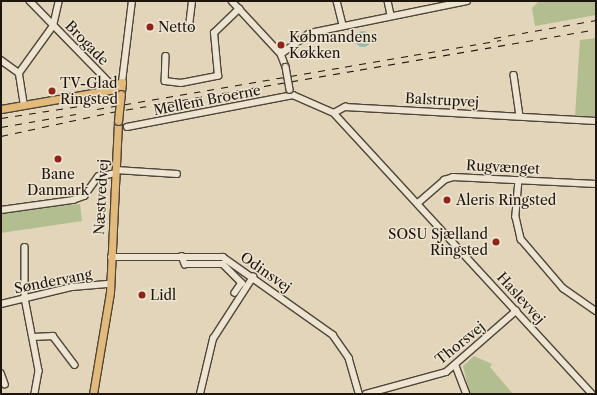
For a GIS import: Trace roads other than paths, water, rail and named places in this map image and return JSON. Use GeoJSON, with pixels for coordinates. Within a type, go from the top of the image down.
{"type":"FeatureCollection","features":[{"type":"Feature","properties":{"kind":"main road"},"geometry":{"type":"LineString","coordinates":[[90,95],[111,84],[121,88]]}},
{"type":"Feature","properties":{"kind":"main road"},"geometry":{"type":"LineString","coordinates":[[1,109],[90,95],[121,88]]}},
{"type":"Feature","properties":{"kind":"main road","name":"Næstvedvej"},"geometry":{"type":"LineString","coordinates":[[93,394],[110,284],[115,172],[121,88]]}},
{"type":"Feature","properties":{"kind":"street","name":"Brogade"},"geometry":{"type":"LineString","coordinates":[[30,1],[111,84]]}},
{"type":"Feature","properties":{"kind":"street"},"geometry":{"type":"LineString","coordinates":[[24,106],[19,72],[53,26],[59,1]]}},
{"type":"Feature","properties":{"kind":"street","name":"Næstvedvej"},"geometry":{"type":"LineString","coordinates":[[121,88],[132,1]]}},
{"type":"Feature","properties":{"kind":"street"},"geometry":{"type":"LineString","coordinates":[[189,26],[192,1]]}},
{"type":"Feature","properties":{"kind":"street"},"geometry":{"type":"LineString","coordinates":[[232,1],[281,54],[286,67],[290,90],[293,95],[334,113]]}},
{"type":"Feature","properties":{"kind":"street"},"geometry":{"type":"LineString","coordinates":[[337,1],[343,25]]}},
{"type":"Feature","properties":{"kind":"street"},"geometry":{"type":"LineString","coordinates":[[388,1],[391,15]]}},
{"type":"Feature","properties":{"kind":"street"},"geometry":{"type":"LineString","coordinates":[[427,1],[429,8]]}},
{"type":"Feature","properties":{"kind":"street"},"geometry":{"type":"LineString","coordinates":[[281,54],[304,35],[343,25],[466,1]]}},
{"type":"Feature","properties":{"kind":"street"},"geometry":{"type":"LineString","coordinates":[[166,56],[165,81],[181,83],[218,76],[214,33],[239,9]]}},
{"type":"Feature","properties":{"kind":"street"},"geometry":{"type":"LineString","coordinates":[[1,60],[19,72]]}},
{"type":"Feature","properties":{"kind":"street"},"geometry":{"type":"LineString","coordinates":[[514,75],[520,116]]}},
{"type":"Feature","properties":{"kind":"street","name":"Mellem Broerne"},"geometry":{"type":"LineString","coordinates":[[126,127],[293,95]]}},
{"type":"Feature","properties":{"kind":"street","name":"Balstrupvej"},"geometry":{"type":"LineString","coordinates":[[334,113],[345,107],[596,121]]}},
{"type":"Feature","properties":{"kind":"street","name":"Haslevvej"},"geometry":{"type":"LineString","coordinates":[[334,113],[592,394]]}},
{"type":"Feature","properties":{"kind":"street"},"geometry":{"type":"LineString","coordinates":[[1,210],[73,200],[84,196],[98,177],[115,172],[177,174]]}},
{"type":"Feature","properties":{"kind":"street","name":"Rugvænget"},"geometry":{"type":"LineString","coordinates":[[418,203],[448,178],[596,184]]}},
{"type":"Feature","properties":{"kind":"street"},"geometry":{"type":"LineString","coordinates":[[519,180],[516,217],[521,239],[563,288],[596,311]]}},
{"type":"Feature","properties":{"kind":"street"},"geometry":{"type":"LineString","coordinates":[[25,247],[25,298],[39,371],[35,394]]}},
{"type":"Feature","properties":{"kind":"street","name":"Odinsvej"},"geometry":{"type":"LineString","coordinates":[[112,257],[216,256],[231,266],[253,277],[333,335],[349,358],[359,394]]}},
{"type":"Feature","properties":{"kind":"street"},"geometry":{"type":"LineString","coordinates":[[231,266],[242,282],[235,293]]}},
{"type":"Feature","properties":{"kind":"street"},"geometry":{"type":"LineString","coordinates":[[200,394],[213,339],[253,277]]}},
{"type":"Feature","properties":{"kind":"street","name":"Søndervang"},"geometry":{"type":"LineString","coordinates":[[1,304],[72,287],[110,284]]}},
{"type":"Feature","properties":{"kind":"street","name":"Thorsvej"},"geometry":{"type":"LineString","coordinates":[[366,394],[434,378],[456,366],[516,311]]}},
{"type":"Feature","properties":{"kind":"street"},"geometry":{"type":"LineString","coordinates":[[33,337],[53,336],[75,365]]}},
{"type":"Feature","properties":{"kind":"street"},"geometry":{"type":"LineString","coordinates":[[456,366],[467,394]]}},
{"type":"Feature","properties":{"kind":"street"},"geometry":{"type":"LineString","coordinates":[[1,373],[5,384]]}},
{"type":"Feature","properties":{"kind":"water"},"geometry":{"type":"Polygon","coordinates":[[[363,31],[370,36],[371,39],[366,46],[363,47],[356,42],[355,39],[360,32],[363,31]]]}},
{"type":"Feature","properties":{"kind":"railway"},"geometry":{"type":"LineString","coordinates":[[494,38],[596,20]]}},
{"type":"Feature","properties":{"kind":"railway"},"geometry":{"type":"LineString","coordinates":[[1,136],[112,112],[596,29]]}},
{"type":"Feature","properties":{"kind":"railway"},"geometry":{"type":"LineString","coordinates":[[97,109],[501,40]]}},
{"type":"Feature","properties":{"kind":"railway"},"geometry":{"type":"LineString","coordinates":[[1,118],[106,102]]}},
{"type":"Feature","properties":{"kind":"railway"},"geometry":{"type":"LineString","coordinates":[[1,127],[76,114]]}},
{"type":"Feature","properties":{"kind":"place","name":"Netto"},"geometry":{"type":"Point","coordinates":[150,27]}},
{"type":"Feature","properties":{"kind":"place","name":"Købmandens Køkken"},"geometry":{"type":"Point","coordinates":[281,45]}},
{"type":"Feature","properties":{"kind":"place","name":"TV-Glad Ringsted"},"geometry":{"type":"Point","coordinates":[52,91]}},
{"type":"Feature","properties":{"kind":"place","name":"Bane Danmark"},"geometry":{"type":"Point","coordinates":[58,159]}},
{"type":"Feature","properties":{"kind":"place","name":"Aleris Ringsted"},"geometry":{"type":"Point","coordinates":[447,200]}},
{"type":"Feature","properties":{"kind":"place","name":"SOSU Sjælland Ringsted"},"geometry":{"type":"Point","coordinates":[496,242]}},
{"type":"Feature","properties":{"kind":"place","name":"Lidl"},"geometry":{"type":"Point","coordinates":[142,295]}}]}
